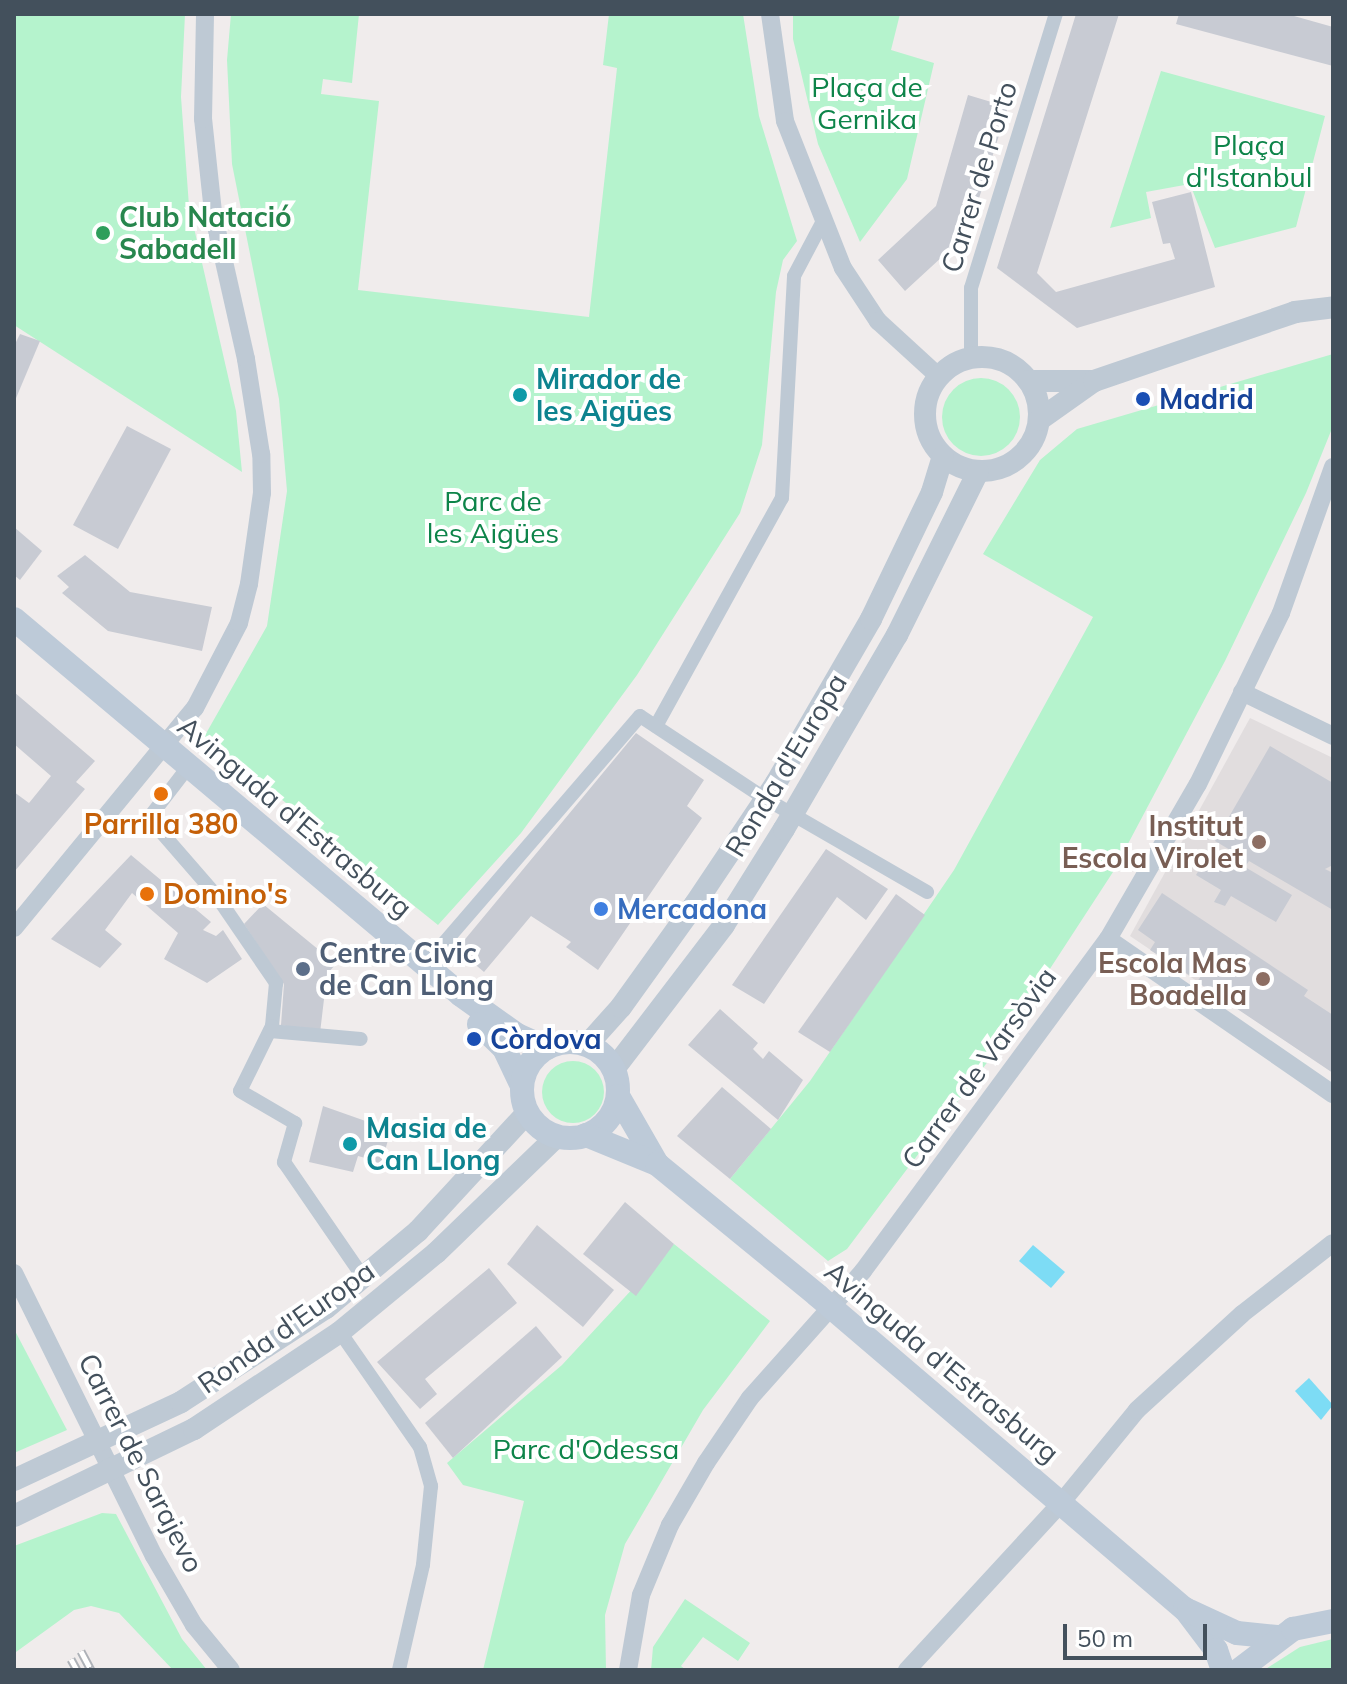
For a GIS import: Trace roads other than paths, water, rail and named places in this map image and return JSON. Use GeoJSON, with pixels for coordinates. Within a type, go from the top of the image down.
{"type":"FeatureCollection","features":[{"type":"Feature","properties":{"kind":"main road","name":"Avinguda d'Estrasburg"},"geometry":{"type":"LineString","coordinates":[[14,619],[161,750],[425,965],[495,1021],[546,1048]]}},
{"type":"Feature","properties":{"kind":"main road","name":"Avinguda d'Estrasburg"},"geometry":{"type":"LineString","coordinates":[[14,633],[114,717],[161,750],[182,775],[493,1036],[510,1056],[522,1086]]}},
{"type":"Feature","properties":{"kind":"main road"},"geometry":{"type":"LineString","coordinates":[[571,1042],[587,1045],[614,1069],[618,1096],[608,1121],[586,1135],[557,1136],[537,1126],[528,1112],[522,1086],[530,1064],[546,1048],[571,1042]]}},
{"type":"Feature","properties":{"kind":"main road","name":"Avinguda d'Estrasburg"},"geometry":{"type":"LineString","coordinates":[[618,1096],[657,1164]]}},
{"type":"Feature","properties":{"kind":"main road","name":"Avinguda d'Estrasburg"},"geometry":{"type":"LineString","coordinates":[[586,1135],[657,1164],[831,1308],[1185,1609],[1216,1650],[1223,1670]]}},
{"type":"Feature","properties":{"kind":"main road","name":"Avinguda d'Estrasburg"},"geometry":{"type":"LineString","coordinates":[[1185,1609],[1237,1633],[1277,1637]]}},
{"type":"Feature","properties":{"kind":"main road"},"geometry":{"type":"LineString","coordinates":[[1239,1670],[1277,1637],[1308,1624],[1333,1621]]}},
{"type":"Feature","properties":{"kind":"street"},"geometry":{"type":"LineString","coordinates":[[14,928],[203,695],[239,623],[262,493],[256,408],[211,197],[203,119],[205,14]]}},
{"type":"Feature","properties":{"kind":"street"},"geometry":{"type":"LineString","coordinates":[[770,14],[785,121],[822,223],[843,268],[878,321],[938,376]]}},
{"type":"Feature","properties":{"kind":"street","name":"Carrer de Porto"},"geometry":{"type":"LineString","coordinates":[[971,357],[971,288],[1056,14]]}},
{"type":"Feature","properties":{"kind":"street"},"geometry":{"type":"LineString","coordinates":[[656,726],[782,498],[794,276],[822,223]]}},
{"type":"Feature","properties":{"kind":"street"},"geometry":{"type":"LineString","coordinates":[[1039,420],[1094,381],[1295,312],[1333,307]]}},
{"type":"Feature","properties":{"kind":"street"},"geometry":{"type":"LineString","coordinates":[[971,357],[1003,360],[1029,381],[1039,420],[1035,438],[1012,464],[978,472],[943,457],[932,443],[925,418],[929,392],[938,376],[971,357]]}},
{"type":"Feature","properties":{"kind":"street"},"geometry":{"type":"LineString","coordinates":[[1029,381],[1094,381]]}},
{"type":"Feature","properties":{"kind":"street","name":"Ronda d'Europa"},"geometry":{"type":"LineString","coordinates":[[587,1045],[621,1007],[766,799],[871,619],[932,492],[943,457]]}},
{"type":"Feature","properties":{"kind":"street","name":"Carrer de Varsòvia"},"geometry":{"type":"LineString","coordinates":[[628,1670],[641,1595],[670,1525],[750,1398],[831,1308],[973,1126],[1108,939],[1198,784],[1281,613],[1333,467]]}},
{"type":"Feature","properties":{"kind":"street","name":"Ronda d'Europa"},"geometry":{"type":"LineString","coordinates":[[614,1069],[724,925],[792,815],[897,635],[978,472]]}},
{"type":"Feature","properties":{"kind":"street"},"geometry":{"type":"LineString","coordinates":[[1242,692],[1333,736]]}},
{"type":"Feature","properties":{"kind":"street"},"geometry":{"type":"LineString","coordinates":[[425,965],[640,716],[792,815],[927,892]]}},
{"type":"Feature","properties":{"kind":"street"},"geometry":{"type":"LineString","coordinates":[[182,775],[149,818],[216,895],[276,983],[270,1031],[240,1091],[295,1123],[284,1162],[363,1277]]}},
{"type":"Feature","properties":{"kind":"street"},"geometry":{"type":"LineString","coordinates":[[1108,939],[1333,1094]]}},
{"type":"Feature","properties":{"kind":"street"},"geometry":{"type":"LineString","coordinates":[[270,1031],[361,1039]]}},
{"type":"Feature","properties":{"kind":"street","name":"Ronda d'Europa"},"geometry":{"type":"LineString","coordinates":[[14,1480],[98,1445],[181,1402],[326,1308],[418,1231],[528,1112]]}},
{"type":"Feature","properties":{"kind":"street","name":"Ronda d'Europa"},"geometry":{"type":"LineString","coordinates":[[14,1516],[111,1473],[194,1429],[340,1332],[436,1253],[557,1136]]}},
{"type":"Feature","properties":{"kind":"street"},"geometry":{"type":"LineString","coordinates":[[907,1670],[1061,1503],[1137,1410],[1242,1314],[1333,1243]]}},
{"type":"Feature","properties":{"kind":"street","name":"Carrer de Sarajevo"},"geometry":{"type":"LineString","coordinates":[[14,1273],[111,1473],[194,1625],[231,1670]]}},
{"type":"Feature","properties":{"kind":"street"},"geometry":{"type":"LineString","coordinates":[[340,1332],[420,1447],[431,1486],[423,1565],[399,1670]]}},
{"type":"Feature","properties":{"kind":"water"},"geometry":{"type":"Polygon","coordinates":[[[1033,1245],[1065,1272],[1051,1288],[1019,1261],[1033,1245]]]}},
{"type":"Feature","properties":{"kind":"water"},"geometry":{"type":"Polygon","coordinates":[[[1309,1378],[1333,1405],[1321,1420],[1295,1391],[1309,1378]]]}},
{"type":"Feature","properties":{"kind":"railway"},"geometry":{"type":"LineString","coordinates":[[81,1651],[91,1670]]}},
{"type":"Feature","properties":{"kind":"railway"},"geometry":{"type":"LineString","coordinates":[[71,1659],[77,1670]]}},
{"type":"Feature","properties":{"kind":"place","name":"Club Natació Sabadell"},"geometry":{"type":"Point","coordinates":[103,233]}},
{"type":"Feature","properties":{"kind":"place","name":"Mirador de les Aigües"},"geometry":{"type":"Point","coordinates":[520,395]}},
{"type":"Feature","properties":{"kind":"place","name":"Madrid"},"geometry":{"type":"Point","coordinates":[1143,399]}},
{"type":"Feature","properties":{"kind":"place","name":"Parrilla 380"},"geometry":{"type":"Point","coordinates":[161,794]}},
{"type":"Feature","properties":{"kind":"place","name":"Institut Escola Virolet"},"geometry":{"type":"Point","coordinates":[1259,842]}},
{"type":"Feature","properties":{"kind":"place","name":"Domino's"},"geometry":{"type":"Point","coordinates":[147,894]}},
{"type":"Feature","properties":{"kind":"place","name":"Mercadona"},"geometry":{"type":"Point","coordinates":[601,909]}},
{"type":"Feature","properties":{"kind":"place","name":"Centre Civic de Can Llong"},"geometry":{"type":"Point","coordinates":[303,969]}},
{"type":"Feature","properties":{"kind":"place","name":"Escola Mas Boadella"},"geometry":{"type":"Point","coordinates":[1263,979]}},
{"type":"Feature","properties":{"kind":"place","name":"Còrdova"},"geometry":{"type":"Point","coordinates":[474,1039]}},
{"type":"Feature","properties":{"kind":"place","name":"Masia de Can Llong"},"geometry":{"type":"Point","coordinates":[350,1144]}},
{"type":"Feature","properties":{"kind":"park label","name":"Plaça de Gernika"},"geometry":{"type":"Point","coordinates":[867,103]}},
{"type":"Feature","properties":{"kind":"park label","name":"Plaça d'Istanbul"},"geometry":{"type":"Point","coordinates":[1249,161]}},
{"type":"Feature","properties":{"kind":"park label","name":"Parc de les Aigües"},"geometry":{"type":"Point","coordinates":[493,517]}},
{"type":"Feature","properties":{"kind":"park label","name":"Parc d'Odessa"},"geometry":{"type":"Point","coordinates":[586,1449]}}]}
